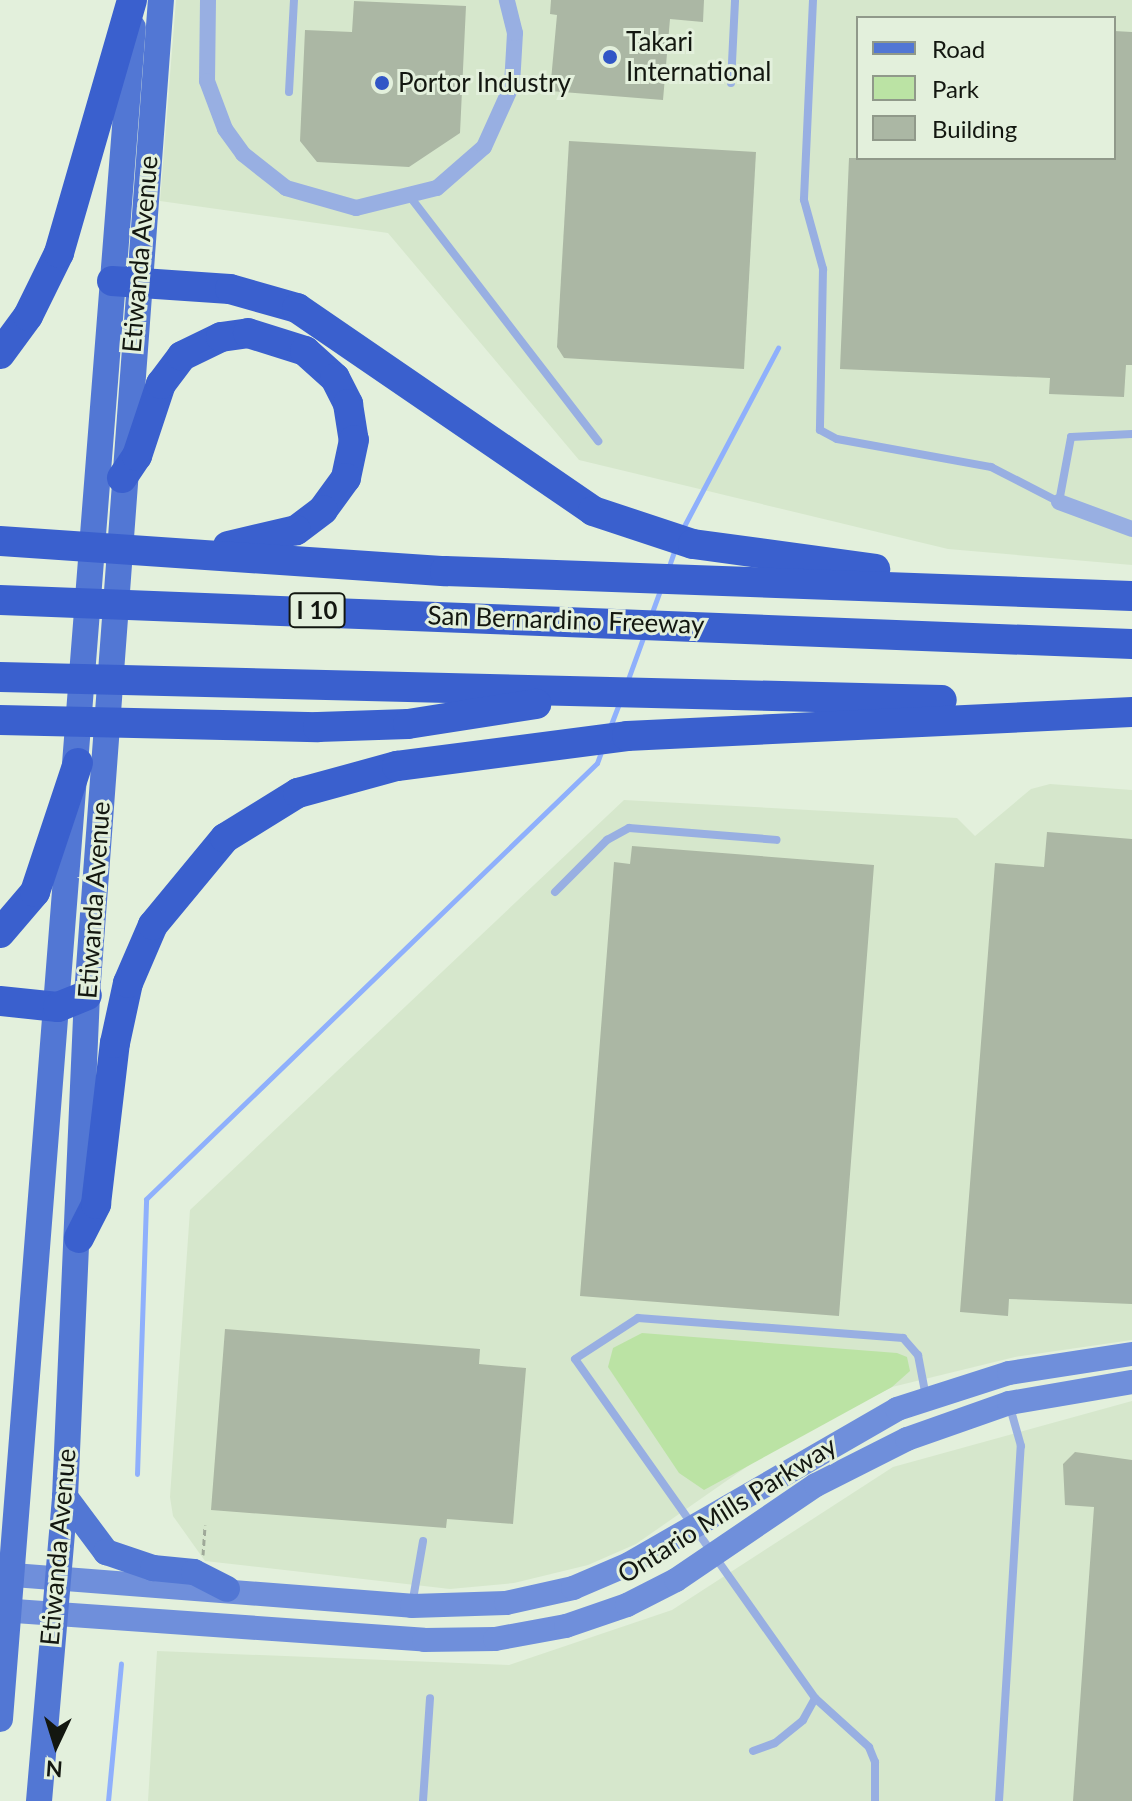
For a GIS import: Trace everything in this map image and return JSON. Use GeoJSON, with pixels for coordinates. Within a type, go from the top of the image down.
{"type":"FeatureCollection","features":[{"type":"Feature","properties":{"kind":"highway"},"geometry":{"type":"LineString","coordinates":[[0,354],[28,316],[59,253],[134,0]]}},
{"type":"Feature","properties":{"kind":"highway"},"geometry":{"type":"LineString","coordinates":[[125,281],[230,289],[297,308],[557,491],[679,541],[896,571],[1132,585]]}},
{"type":"Feature","properties":{"kind":"highway"},"geometry":{"type":"LineString","coordinates":[[109,478],[137,456],[169,371],[182,356],[221,337],[262,334],[305,351],[326,367],[348,404],[354,440],[346,478],[308,523],[265,541],[125,551]]}},
{"type":"Feature","properties":{"kind":"highway"},"geometry":{"type":"LineString","coordinates":[[0,541],[125,551],[649,580],[1132,596]]}},
{"type":"Feature","properties":{"kind":"highway","name":"San Bernardino Freeway"},"geometry":{"type":"LineString","coordinates":[[0,600],[1132,644]]}},
{"type":"Feature","properties":{"kind":"highway"},"geometry":{"type":"LineString","coordinates":[[0,677],[1132,703]]}},
{"type":"Feature","properties":{"kind":"highway"},"geometry":{"type":"LineString","coordinates":[[6,721],[408,724],[610,693]]}},
{"type":"Feature","properties":{"kind":"highway"},"geometry":{"type":"LineString","coordinates":[[79,1238],[96,1204],[115,1043],[128,983],[153,925],[214,848],[261,813],[343,778],[592,740],[1132,712]]}},
{"type":"Feature","properties":{"kind":"highway"},"geometry":{"type":"LineString","coordinates":[[0,933],[35,892],[91,764]]}},
{"type":"Feature","properties":{"kind":"highway"},"geometry":{"type":"LineString","coordinates":[[0,1001],[58,1007],[87,995]]}},
{"type":"Feature","properties":{"kind":"main road","name":"Etiwanda Avenue"},"geometry":{"type":"LineString","coordinates":[[125,281],[134,0]]}},
{"type":"Feature","properties":{"kind":"main road","name":"Etiwanda Avenue"},"geometry":{"type":"LineString","coordinates":[[39,1801],[51,1613],[65,1497],[79,1238],[91,764],[109,478],[125,281],[161,0]]}},
{"type":"Feature","properties":{"kind":"main road","name":"Etiwanda Avenue"},"geometry":{"type":"LineString","coordinates":[[0,1719],[8,1519],[58,1007],[91,764]]}},
{"type":"Feature","properties":{"kind":"main road","name":"Ontario Mills Parkway"},"geometry":{"type":"LineString","coordinates":[[5,1575],[227,1589],[412,1606],[506,1603],[573,1588],[690,1529],[842,1436],[926,1398],[1041,1366],[1132,1354]]}},
{"type":"Feature","properties":{"kind":"main road","name":"Ontario Mills Parkway"},"geometry":{"type":"LineString","coordinates":[[4,1610],[424,1640],[512,1636],[627,1605],[713,1558],[846,1468],[956,1418],[1009,1403],[1132,1382]]}},
{"type":"Feature","properties":{"kind":"main road"},"geometry":{"type":"LineString","coordinates":[[65,1497],[106,1552],[153,1568],[194,1572],[227,1589]]}},
{"type":"Feature","properties":{"kind":"main road"},"geometry":{"type":"LineString","coordinates":[[280,1632],[303,1620],[397,1625],[412,1606]]}},
{"type":"Feature","properties":{"kind":"street"},"geometry":{"type":"LineString","coordinates":[[208,0],[207,81],[225,129],[243,154],[286,188],[330,205],[383,206],[411,198],[462,170],[501,118],[516,58],[507,0]]}},
{"type":"Feature","properties":{"kind":"street"},"geometry":{"type":"LineString","coordinates":[[1059,502],[1132,529]]}},
{"type":"Feature","properties":{"kind":"lane"},"geometry":{"type":"LineString","coordinates":[[289,92],[294,0]]}},
{"type":"Feature","properties":{"kind":"lane"},"geometry":{"type":"LineString","coordinates":[[731,83],[735,0]]}},
{"type":"Feature","properties":{"kind":"lane"},"geometry":{"type":"LineString","coordinates":[[813,0],[804,200],[823,269],[820,430],[837,439],[991,467],[1059,502],[1071,437],[1132,434]]}},
{"type":"Feature","properties":{"kind":"lane"},"geometry":{"type":"LineString","coordinates":[[411,198],[598,441]]}},
{"type":"Feature","properties":{"kind":"lane"},"geometry":{"type":"LineString","coordinates":[[555,892],[607,840],[629,828],[777,840]]}},
{"type":"Feature","properties":{"kind":"lane"},"geometry":{"type":"LineString","coordinates":[[875,1801],[875,1762],[869,1747],[815,1698],[690,1529],[575,1359],[638,1318],[903,1338],[918,1355],[926,1398]]}},
{"type":"Feature","properties":{"kind":"lane"},"geometry":{"type":"LineString","coordinates":[[999,1801],[1021,1446],[1009,1403]]}},
{"type":"Feature","properties":{"kind":"lane"},"geometry":{"type":"LineString","coordinates":[[412,1606],[423,1541]]}},
{"type":"Feature","properties":{"kind":"lane"},"geometry":{"type":"LineString","coordinates":[[423,1801],[430,1698]]}},
{"type":"Feature","properties":{"kind":"lane"},"geometry":{"type":"LineString","coordinates":[[753,1751],[775,1743],[803,1720],[815,1698]]}},
{"type":"Feature","properties":{"kind":"path"},"geometry":{"type":"LineString","coordinates":[[202,1563],[205,1525]]}},
{"type":"Feature","properties":{"kind":"shaded area"},"geometry":{"type":"Polygon","coordinates":[[[176,0],[1132,0],[1132,565],[948,549],[579,460],[388,233],[160,201],[176,0]]]}},
{"type":"Feature","properties":{"kind":"shaded area"},"geometry":{"type":"Polygon","coordinates":[[[1050,784],[1132,790],[1132,1340],[1015,1357],[892,1387],[771,1450],[636,1544],[588,1565],[514,1583],[450,1589],[205,1561],[173,1516],[170,1497],[190,1210],[624,800],[957,818],[975,836],[1031,789],[1050,784]]]}},
{"type":"Feature","properties":{"kind":"shaded area"},"geometry":{"type":"Polygon","coordinates":[[[1132,1401],[1132,1801],[148,1801],[157,1651],[509,1665],[672,1610],[893,1467],[1132,1401]]]}},
{"type":"Feature","properties":{"kind":"green space"},"geometry":{"type":"Polygon","coordinates":[[[642,1333],[897,1353],[907,1357],[910,1371],[892,1387],[704,1490],[679,1473],[608,1367],[613,1348],[642,1333]]]}},
{"type":"Feature","properties":{"kind":"building","name":"Takari International"},"geometry":{"type":"Polygon","coordinates":[[[551,0],[704,0],[703,22],[670,19],[663,100],[550,91],[557,15],[550,14],[551,0]]]}},
{"type":"Feature","properties":{"kind":"building","name":"Portor Industry"},"geometry":{"type":"Polygon","coordinates":[[[354,1],[466,6],[460,133],[409,167],[317,162],[300,141],[305,30],[352,32],[354,1]]]}},
{"type":"Feature","properties":{"kind":"building"},"geometry":{"type":"Polygon","coordinates":[[[1116,31],[1132,32],[1132,365],[1126,365],[1124,397],[1049,394],[1050,378],[840,369],[849,158],[1116,160],[1116,31]]]}},
{"type":"Feature","properties":{"kind":"building"},"geometry":{"type":"Polygon","coordinates":[[[569,141],[756,152],[744,369],[564,358],[557,347],[569,141]]]}},
{"type":"Feature","properties":{"kind":"building"},"geometry":{"type":"Polygon","coordinates":[[[1047,832],[1132,839],[1132,1304],[1009,1299],[1008,1316],[960,1312],[995,863],[1044,867],[1047,832]]]}},
{"type":"Feature","properties":{"kind":"building"},"geometry":{"type":"Polygon","coordinates":[[[632,846],[874,865],[839,1316],[580,1296],[614,862],[630,864],[632,846]]]}},
{"type":"Feature","properties":{"kind":"building"},"geometry":{"type":"Polygon","coordinates":[[[225,1329],[480,1349],[479,1364],[526,1368],[513,1524],[447,1519],[446,1528],[211,1510],[225,1329]]]}},
{"type":"Feature","properties":{"kind":"building"},"geometry":{"type":"Polygon","coordinates":[[[1075,1452],[1132,1460],[1132,1801],[1073,1801],[1094,1507],[1065,1505],[1063,1464],[1075,1452]]]}},
{"type":"Feature","properties":{"kind":"waterway"},"geometry":{"type":"LineString","coordinates":[[683,528],[778,348]]}},
{"type":"Feature","properties":{"kind":"waterway"},"geometry":{"type":"LineString","coordinates":[[668,569],[675,549]]}},
{"type":"Feature","properties":{"kind":"waterway"},"geometry":{"type":"LineString","coordinates":[[651,615],[660,590]]}},
{"type":"Feature","properties":{"kind":"waterway"},"geometry":{"type":"LineString","coordinates":[[627,682],[644,635]]}},
{"type":"Feature","properties":{"kind":"waterway"},"geometry":{"type":"LineString","coordinates":[[610,727],[619,703]]}},
{"type":"Feature","properties":{"kind":"waterway"},"geometry":{"type":"LineString","coordinates":[[137,1474],[146,1199],[597,763],[601,752]]}},
{"type":"Feature","properties":{"kind":"waterway"},"geometry":{"type":"LineString","coordinates":[[108,1801],[121,1664]]}},
{"type":"Feature","properties":{"kind":"place","name":"Takari International"},"geometry":{"type":"Point","coordinates":[610,57]}},
{"type":"Feature","properties":{"kind":"place","name":"Portor Industry"},"geometry":{"type":"Point","coordinates":[382,83]}}]}
